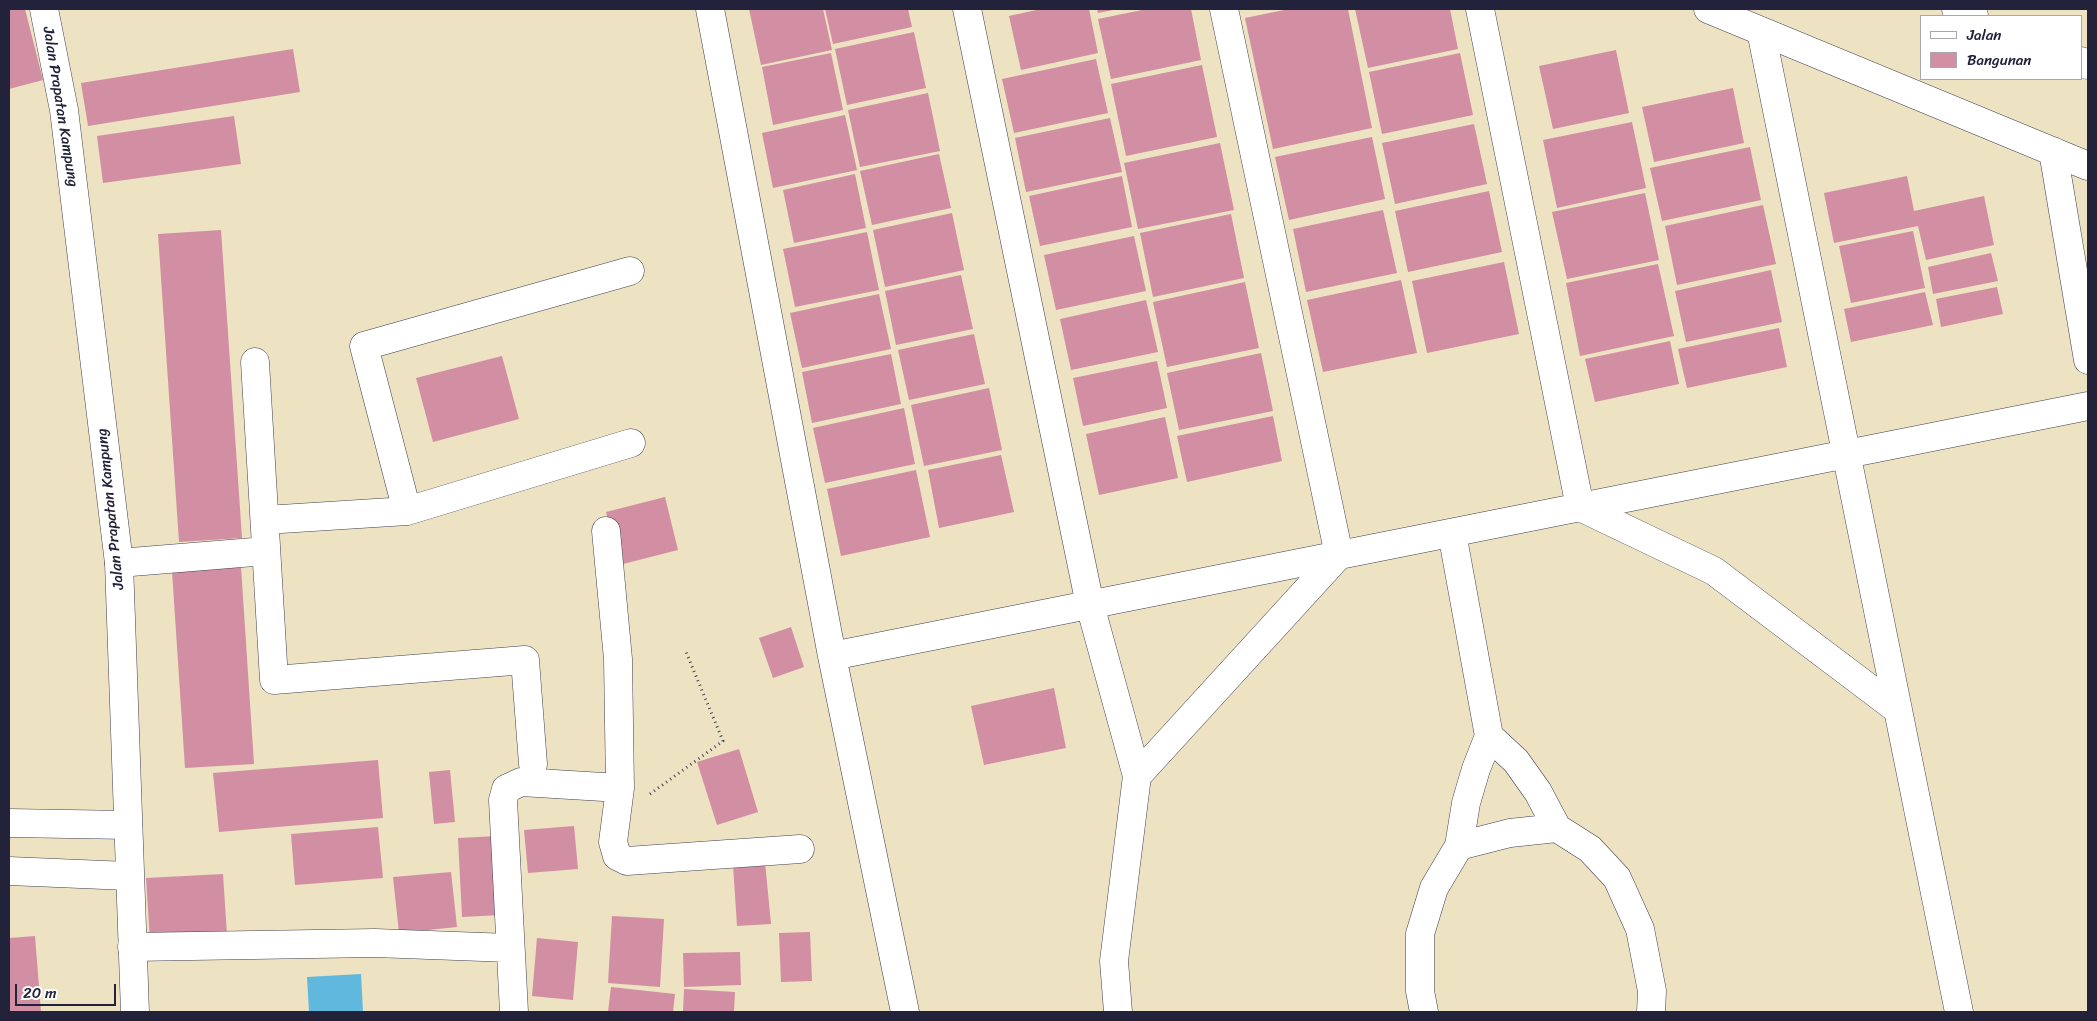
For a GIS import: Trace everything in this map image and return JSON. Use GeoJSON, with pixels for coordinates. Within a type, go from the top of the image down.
{"type":"FeatureCollection","features":[{"type":"Feature","properties":{"kind":"street","name":"Jalan Prapatan Kampung"},"geometry":{"type":"LineString","coordinates":[[44,9],[64,110],[119,563],[128,876],[135,1012]]}},
{"type":"Feature","properties":{"kind":"street"},"geometry":{"type":"LineString","coordinates":[[710,9],[832,656],[905,1012]]}},
{"type":"Feature","properties":{"kind":"street"},"geometry":{"type":"LineString","coordinates":[[968,9],[1090,605],[1137,776],[1114,961],[1118,1012]]}},
{"type":"Feature","properties":{"kind":"street"},"geometry":{"type":"LineString","coordinates":[[1224,9],[1339,556]]}},
{"type":"Feature","properties":{"kind":"street"},"geometry":{"type":"LineString","coordinates":[[1480,9],[1580,507]]}},
{"type":"Feature","properties":{"kind":"street"},"geometry":{"type":"LineString","coordinates":[[1708,9],[2088,166]]}},
{"type":"Feature","properties":{"kind":"street"},"geometry":{"type":"LineString","coordinates":[[1956,9],[1971,15]]}},
{"type":"Feature","properties":{"kind":"street"},"geometry":{"type":"LineString","coordinates":[[1761,31],[1956,1007]]}},
{"type":"Feature","properties":{"kind":"street"},"geometry":{"type":"LineString","coordinates":[[2053,151],[2088,360]]}},
{"type":"Feature","properties":{"kind":"street"},"geometry":{"type":"LineString","coordinates":[[407,511],[364,346],[630,271]]}},
{"type":"Feature","properties":{"kind":"street"},"geometry":{"type":"LineString","coordinates":[[255,362],[274,680],[525,660],[533,764]]}},
{"type":"Feature","properties":{"kind":"street"},"geometry":{"type":"LineString","coordinates":[[832,656],[2088,406]]}},
{"type":"Feature","properties":{"kind":"street"},"geometry":{"type":"LineString","coordinates":[[264,520],[407,511],[631,443]]}},
{"type":"Feature","properties":{"kind":"street"},"geometry":{"type":"LineString","coordinates":[[1580,507],[1714,571],[1898,710]]}},
{"type":"Feature","properties":{"kind":"street"},"geometry":{"type":"LineString","coordinates":[[606,530],[618,659],[620,788],[613,842],[617,856],[627,861],[800,849]]}},
{"type":"Feature","properties":{"kind":"street"},"geometry":{"type":"LineString","coordinates":[[1424,1012],[1420,991],[1420,934],[1434,888],[1460,846],[1466,803],[1476,769],[1489,736],[1452,533]]}},
{"type":"Feature","properties":{"kind":"street"},"geometry":{"type":"LineString","coordinates":[[119,563],[266,551]]}},
{"type":"Feature","properties":{"kind":"street"},"geometry":{"type":"LineString","coordinates":[[1137,776],[1339,556]]}},
{"type":"Feature","properties":{"kind":"street"},"geometry":{"type":"LineString","coordinates":[[1489,736],[1516,761],[1538,792],[1558,828],[1590,849],[1617,878],[1640,928],[1652,991],[1650,1012]]}},
{"type":"Feature","properties":{"kind":"street"},"geometry":{"type":"LineString","coordinates":[[514,1012],[503,800],[506,789],[521,782],[620,788]]}},
{"type":"Feature","properties":{"kind":"street"},"geometry":{"type":"LineString","coordinates":[[9,822],[128,825]]}},
{"type":"Feature","properties":{"kind":"street"},"geometry":{"type":"LineString","coordinates":[[1460,846],[1510,833],[1558,828]]}},
{"type":"Feature","properties":{"kind":"street"},"geometry":{"type":"LineString","coordinates":[[9,871],[128,876]]}},
{"type":"Feature","properties":{"kind":"street"},"geometry":{"type":"LineString","coordinates":[[132,947],[375,943],[510,948]]}},
{"type":"Feature","properties":{"kind":"path"},"geometry":{"type":"LineString","coordinates":[[620,788],[652,794],[723,741],[686,652]]}},
{"type":"Feature","properties":{"kind":"water"},"geometry":{"type":"Polygon","coordinates":[[[361,974],[363,1012],[309,1012],[307,977],[361,974]]]}},
{"type":"Feature","properties":{"kind":"building"},"geometry":{"type":"Polygon","coordinates":[[[9,9],[25,9],[43,80],[9,89],[9,9]]]}},
{"type":"Feature","properties":{"kind":"building"},"geometry":{"type":"Polygon","coordinates":[[[749,9],[823,9],[832,50],[761,65],[749,9]]]}},
{"type":"Feature","properties":{"kind":"building"},"geometry":{"type":"Polygon","coordinates":[[[825,9],[908,9],[912,27],[833,44],[825,9]]]}},
{"type":"Feature","properties":{"kind":"building"},"geometry":{"type":"Polygon","coordinates":[[[1041,9],[1089,9],[1098,53],[1021,70],[1009,16],[1041,9]]]}},
{"type":"Feature","properties":{"kind":"building"},"geometry":{"type":"Polygon","coordinates":[[[1097,9],[1113,9],[1113,10],[1098,13],[1097,9]]]}},
{"type":"Feature","properties":{"kind":"building"},"geometry":{"type":"Polygon","coordinates":[[[1147,9],[1191,9],[1201,60],[1111,79],[1098,19],[1147,9]]]}},
{"type":"Feature","properties":{"kind":"building"},"geometry":{"type":"Polygon","coordinates":[[[1289,9],[1348,9],[1372,128],[1273,149],[1245,18],[1289,9]]]}},
{"type":"Feature","properties":{"kind":"building"},"geometry":{"type":"Polygon","coordinates":[[[1355,9],[1450,9],[1458,49],[1368,68],[1355,9]]]}},
{"type":"Feature","properties":{"kind":"building"},"geometry":{"type":"Polygon","coordinates":[[[914,32],[926,88],[847,105],[835,49],[914,32]]]}},
{"type":"Feature","properties":{"kind":"building"},"geometry":{"type":"Polygon","coordinates":[[[293,49],[300,92],[88,126],[81,83],[293,49]]]}},
{"type":"Feature","properties":{"kind":"building"},"geometry":{"type":"Polygon","coordinates":[[[1616,50],[1629,113],[1553,129],[1539,66],[1616,50]]]}},
{"type":"Feature","properties":{"kind":"building"},"geometry":{"type":"Polygon","coordinates":[[[831,53],[843,110],[773,125],[762,67],[831,53]]]}},
{"type":"Feature","properties":{"kind":"building"},"geometry":{"type":"Polygon","coordinates":[[[1460,53],[1473,115],[1382,134],[1369,72],[1460,53]]]}},
{"type":"Feature","properties":{"kind":"building"},"geometry":{"type":"Polygon","coordinates":[[[1096,59],[1108,113],[1014,133],[1002,79],[1096,59]]]}},
{"type":"Feature","properties":{"kind":"building"},"geometry":{"type":"Polygon","coordinates":[[[1202,65],[1217,137],[1126,156],[1111,84],[1202,65]]]}},
{"type":"Feature","properties":{"kind":"building"},"geometry":{"type":"Polygon","coordinates":[[[1733,88],[1744,143],[1654,162],[1642,107],[1733,88]]]}},
{"type":"Feature","properties":{"kind":"building"},"geometry":{"type":"Polygon","coordinates":[[[928,93],[940,151],[860,167],[848,110],[928,93]]]}},
{"type":"Feature","properties":{"kind":"building"},"geometry":{"type":"Polygon","coordinates":[[[845,115],[857,170],[773,188],[762,133],[845,115]]]}},
{"type":"Feature","properties":{"kind":"building"},"geometry":{"type":"Polygon","coordinates":[[[234,116],[241,164],[103,183],[97,136],[234,116]]]}},
{"type":"Feature","properties":{"kind":"building"},"geometry":{"type":"Polygon","coordinates":[[[1110,118],[1122,172],[1026,192],[1015,138],[1110,118]]]}},
{"type":"Feature","properties":{"kind":"building"},"geometry":{"type":"Polygon","coordinates":[[[1632,122],[1646,188],[1557,208],[1543,140],[1632,122]]]}},
{"type":"Feature","properties":{"kind":"building"},"geometry":{"type":"Polygon","coordinates":[[[1474,124],[1487,184],[1395,204],[1382,143],[1474,124]]]}},
{"type":"Feature","properties":{"kind":"building"},"geometry":{"type":"Polygon","coordinates":[[[1372,137],[1385,199],[1289,220],[1275,157],[1372,137]]]}},
{"type":"Feature","properties":{"kind":"building"},"geometry":{"type":"Polygon","coordinates":[[[1220,143],[1234,210],[1138,229],[1124,163],[1220,143]]]}},
{"type":"Feature","properties":{"kind":"building"},"geometry":{"type":"Polygon","coordinates":[[[1750,147],[1761,200],[1662,221],[1650,168],[1750,147]]]}},
{"type":"Feature","properties":{"kind":"building"},"geometry":{"type":"Polygon","coordinates":[[[939,154],[951,208],[872,225],[860,171],[939,154]]]}},
{"type":"Feature","properties":{"kind":"building"},"geometry":{"type":"Polygon","coordinates":[[[855,174],[866,228],[794,243],[783,190],[855,174]]]}},
{"type":"Feature","properties":{"kind":"building"},"geometry":{"type":"Polygon","coordinates":[[[1122,176],[1132,227],[1040,246],[1029,196],[1122,176]]]}},
{"type":"Feature","properties":{"kind":"building"},"geometry":{"type":"Polygon","coordinates":[[[1907,176],[1914,211],[1984,196],[1994,245],[1926,260],[1918,226],[1834,243],[1824,193],[1907,176]]]}},
{"type":"Feature","properties":{"kind":"building"},"geometry":{"type":"Polygon","coordinates":[[[1489,191],[1502,252],[1408,272],[1395,211],[1489,191]]]}},
{"type":"Feature","properties":{"kind":"building"},"geometry":{"type":"Polygon","coordinates":[[[1645,193],[1659,260],[1567,279],[1552,212],[1645,193]]]}},
{"type":"Feature","properties":{"kind":"building"},"geometry":{"type":"Polygon","coordinates":[[[1763,205],[1776,264],[1677,285],[1665,226],[1763,205]]]}},
{"type":"Feature","properties":{"kind":"building"},"geometry":{"type":"Polygon","coordinates":[[[1383,210],[1397,273],[1306,292],[1293,229],[1383,210]]]}},
{"type":"Feature","properties":{"kind":"building"},"geometry":{"type":"Polygon","coordinates":[[[952,213],[964,270],[885,287],[873,230],[952,213]]]}},
{"type":"Feature","properties":{"kind":"building"},"geometry":{"type":"Polygon","coordinates":[[[1231,214],[1244,278],[1153,297],[1140,233],[1231,214]]]}},
{"type":"Feature","properties":{"kind":"building"},"geometry":{"type":"Polygon","coordinates":[[[221,230],[242,538],[179,542],[158,234],[221,230]]]}},
{"type":"Feature","properties":{"kind":"building"},"geometry":{"type":"Polygon","coordinates":[[[1913,231],[1925,288],[1851,303],[1839,246],[1913,231]]]}},
{"type":"Feature","properties":{"kind":"building"},"geometry":{"type":"Polygon","coordinates":[[[867,232],[879,290],[795,307],[783,249],[867,232]]]}},
{"type":"Feature","properties":{"kind":"building"},"geometry":{"type":"Polygon","coordinates":[[[1134,236],[1146,291],[1056,310],[1044,255],[1134,236]]]}},
{"type":"Feature","properties":{"kind":"building"},"geometry":{"type":"Polygon","coordinates":[[[1991,253],[1998,281],[1933,294],[1928,267],[1991,253]]]}},
{"type":"Feature","properties":{"kind":"building"},"geometry":{"type":"Polygon","coordinates":[[[1504,262],[1519,334],[1427,353],[1412,281],[1504,262]]]}},
{"type":"Feature","properties":{"kind":"building"},"geometry":{"type":"Polygon","coordinates":[[[1658,264],[1674,336],[1580,356],[1566,283],[1658,264]]]}},
{"type":"Feature","properties":{"kind":"building"},"geometry":{"type":"Polygon","coordinates":[[[1771,270],[1782,322],[1686,342],[1675,291],[1771,270]]]}},
{"type":"Feature","properties":{"kind":"building"},"geometry":{"type":"Polygon","coordinates":[[[961,275],[973,329],[896,345],[885,291],[961,275]]]}},
{"type":"Feature","properties":{"kind":"building"},"geometry":{"type":"Polygon","coordinates":[[[1401,280],[1417,353],[1323,372],[1307,300],[1401,280]]]}},
{"type":"Feature","properties":{"kind":"building"},"geometry":{"type":"Polygon","coordinates":[[[1245,282],[1259,348],[1167,367],[1153,302],[1245,282]]]}},
{"type":"Feature","properties":{"kind":"building"},"geometry":{"type":"Polygon","coordinates":[[[1997,287],[2003,314],[1941,327],[1936,299],[1997,287]]]}},
{"type":"Feature","properties":{"kind":"building"},"geometry":{"type":"Polygon","coordinates":[[[1925,292],[1933,325],[1851,342],[1844,309],[1925,292]]]}},
{"type":"Feature","properties":{"kind":"building"},"geometry":{"type":"Polygon","coordinates":[[[879,294],[891,349],[802,368],[790,313],[879,294]]]}},
{"type":"Feature","properties":{"kind":"building"},"geometry":{"type":"Polygon","coordinates":[[[1146,300],[1158,352],[1071,370],[1060,319],[1146,300]]]}},
{"type":"Feature","properties":{"kind":"building"},"geometry":{"type":"Polygon","coordinates":[[[1779,328],[1787,367],[1687,388],[1678,349],[1779,328]]]}},
{"type":"Feature","properties":{"kind":"building"},"geometry":{"type":"Polygon","coordinates":[[[974,334],[985,384],[909,400],[898,350],[974,334]]]}},
{"type":"Feature","properties":{"kind":"building"},"geometry":{"type":"Polygon","coordinates":[[[1670,341],[1679,384],[1595,402],[1585,359],[1670,341]]]}},
{"type":"Feature","properties":{"kind":"building"},"geometry":{"type":"Polygon","coordinates":[[[1261,353],[1273,411],[1179,430],[1167,373],[1261,353]]]}},
{"type":"Feature","properties":{"kind":"building"},"geometry":{"type":"Polygon","coordinates":[[[891,354],[901,404],[812,423],[802,372],[891,354]]]}},
{"type":"Feature","properties":{"kind":"building"},"geometry":{"type":"Polygon","coordinates":[[[502,356],[519,419],[433,442],[416,378],[502,356]]]}},
{"type":"Feature","properties":{"kind":"building"},"geometry":{"type":"Polygon","coordinates":[[[1157,361],[1167,408],[1083,426],[1073,378],[1157,361]]]}},
{"type":"Feature","properties":{"kind":"building"},"geometry":{"type":"Polygon","coordinates":[[[989,388],[1002,450],[924,466],[911,405],[989,388]]]}},
{"type":"Feature","properties":{"kind":"building"},"geometry":{"type":"Polygon","coordinates":[[[904,408],[915,464],[825,483],[813,428],[904,408]]]}},
{"type":"Feature","properties":{"kind":"building"},"geometry":{"type":"Polygon","coordinates":[[[1273,416],[1282,461],[1187,482],[1177,436],[1273,416]]]}},
{"type":"Feature","properties":{"kind":"building"},"geometry":{"type":"Polygon","coordinates":[[[1165,417],[1178,478],[1099,495],[1086,434],[1165,417]]]}},
{"type":"Feature","properties":{"kind":"building"},"geometry":{"type":"Polygon","coordinates":[[[1001,455],[1014,512],[939,528],[928,470],[1001,455]]]}},
{"type":"Feature","properties":{"kind":"building"},"geometry":{"type":"Polygon","coordinates":[[[916,470],[930,537],[841,556],[827,489],[916,470]]]}},
{"type":"Feature","properties":{"kind":"building"},"geometry":{"type":"Polygon","coordinates":[[[665,497],[678,550],[619,565],[606,512],[665,497]]]}},
{"type":"Feature","properties":{"kind":"building"},"geometry":{"type":"Polygon","coordinates":[[[241,567],[254,764],[185,768],[172,571],[241,567]]]}},
{"type":"Feature","properties":{"kind":"building"},"geometry":{"type":"Polygon","coordinates":[[[791,627],[804,667],[773,678],[759,638],[791,627]]]}},
{"type":"Feature","properties":{"kind":"building"},"geometry":{"type":"Polygon","coordinates":[[[1054,688],[1066,748],[984,765],[971,706],[1054,688]]]}},
{"type":"Feature","properties":{"kind":"building"},"geometry":{"type":"Polygon","coordinates":[[[739,749],[758,812],[717,825],[697,762],[739,749]]]}},
{"type":"Feature","properties":{"kind":"building"},"geometry":{"type":"Polygon","coordinates":[[[378,760],[383,818],[219,832],[213,773],[378,760]]]}},
{"type":"Feature","properties":{"kind":"building"},"geometry":{"type":"Polygon","coordinates":[[[450,770],[455,822],[434,824],[429,772],[450,770]]]}},
{"type":"Feature","properties":{"kind":"building"},"geometry":{"type":"Polygon","coordinates":[[[574,826],[578,869],[528,873],[524,830],[574,826]]]}},
{"type":"Feature","properties":{"kind":"building"},"geometry":{"type":"Polygon","coordinates":[[[378,827],[383,878],[295,885],[291,834],[378,827]]]}},
{"type":"Feature","properties":{"kind":"building"},"geometry":{"type":"Polygon","coordinates":[[[498,836],[501,915],[462,917],[458,838],[498,836]]]}},
{"type":"Feature","properties":{"kind":"building"},"geometry":{"type":"Polygon","coordinates":[[[765,862],[771,924],[737,926],[733,865],[765,862]]]}},
{"type":"Feature","properties":{"kind":"building"},"geometry":{"type":"Polygon","coordinates":[[[451,872],[457,927],[399,933],[393,877],[451,872]]]}},
{"type":"Feature","properties":{"kind":"building"},"geometry":{"type":"Polygon","coordinates":[[[223,874],[227,935],[150,940],[146,878],[223,874]]]}},
{"type":"Feature","properties":{"kind":"building"},"geometry":{"type":"Polygon","coordinates":[[[612,916],[664,919],[660,987],[608,983],[612,916]]]}},
{"type":"Feature","properties":{"kind":"building"},"geometry":{"type":"Polygon","coordinates":[[[810,932],[812,981],[781,982],[779,933],[810,932]]]}},
{"type":"Feature","properties":{"kind":"building"},"geometry":{"type":"Polygon","coordinates":[[[35,936],[41,1012],[9,1012],[9,938],[35,936]]]}},
{"type":"Feature","properties":{"kind":"building"},"geometry":{"type":"Polygon","coordinates":[[[537,938],[578,942],[573,1000],[532,996],[537,938]]]}},
{"type":"Feature","properties":{"kind":"building"},"geometry":{"type":"Polygon","coordinates":[[[740,952],[741,985],[684,987],[683,953],[740,952]]]}},
{"type":"Feature","properties":{"kind":"building"},"geometry":{"type":"Polygon","coordinates":[[[611,987],[675,994],[673,1012],[608,1012],[611,987]]]}},
{"type":"Feature","properties":{"kind":"building"},"geometry":{"type":"Polygon","coordinates":[[[684,989],[735,992],[734,1012],[683,1012],[684,989]]]}}]}
